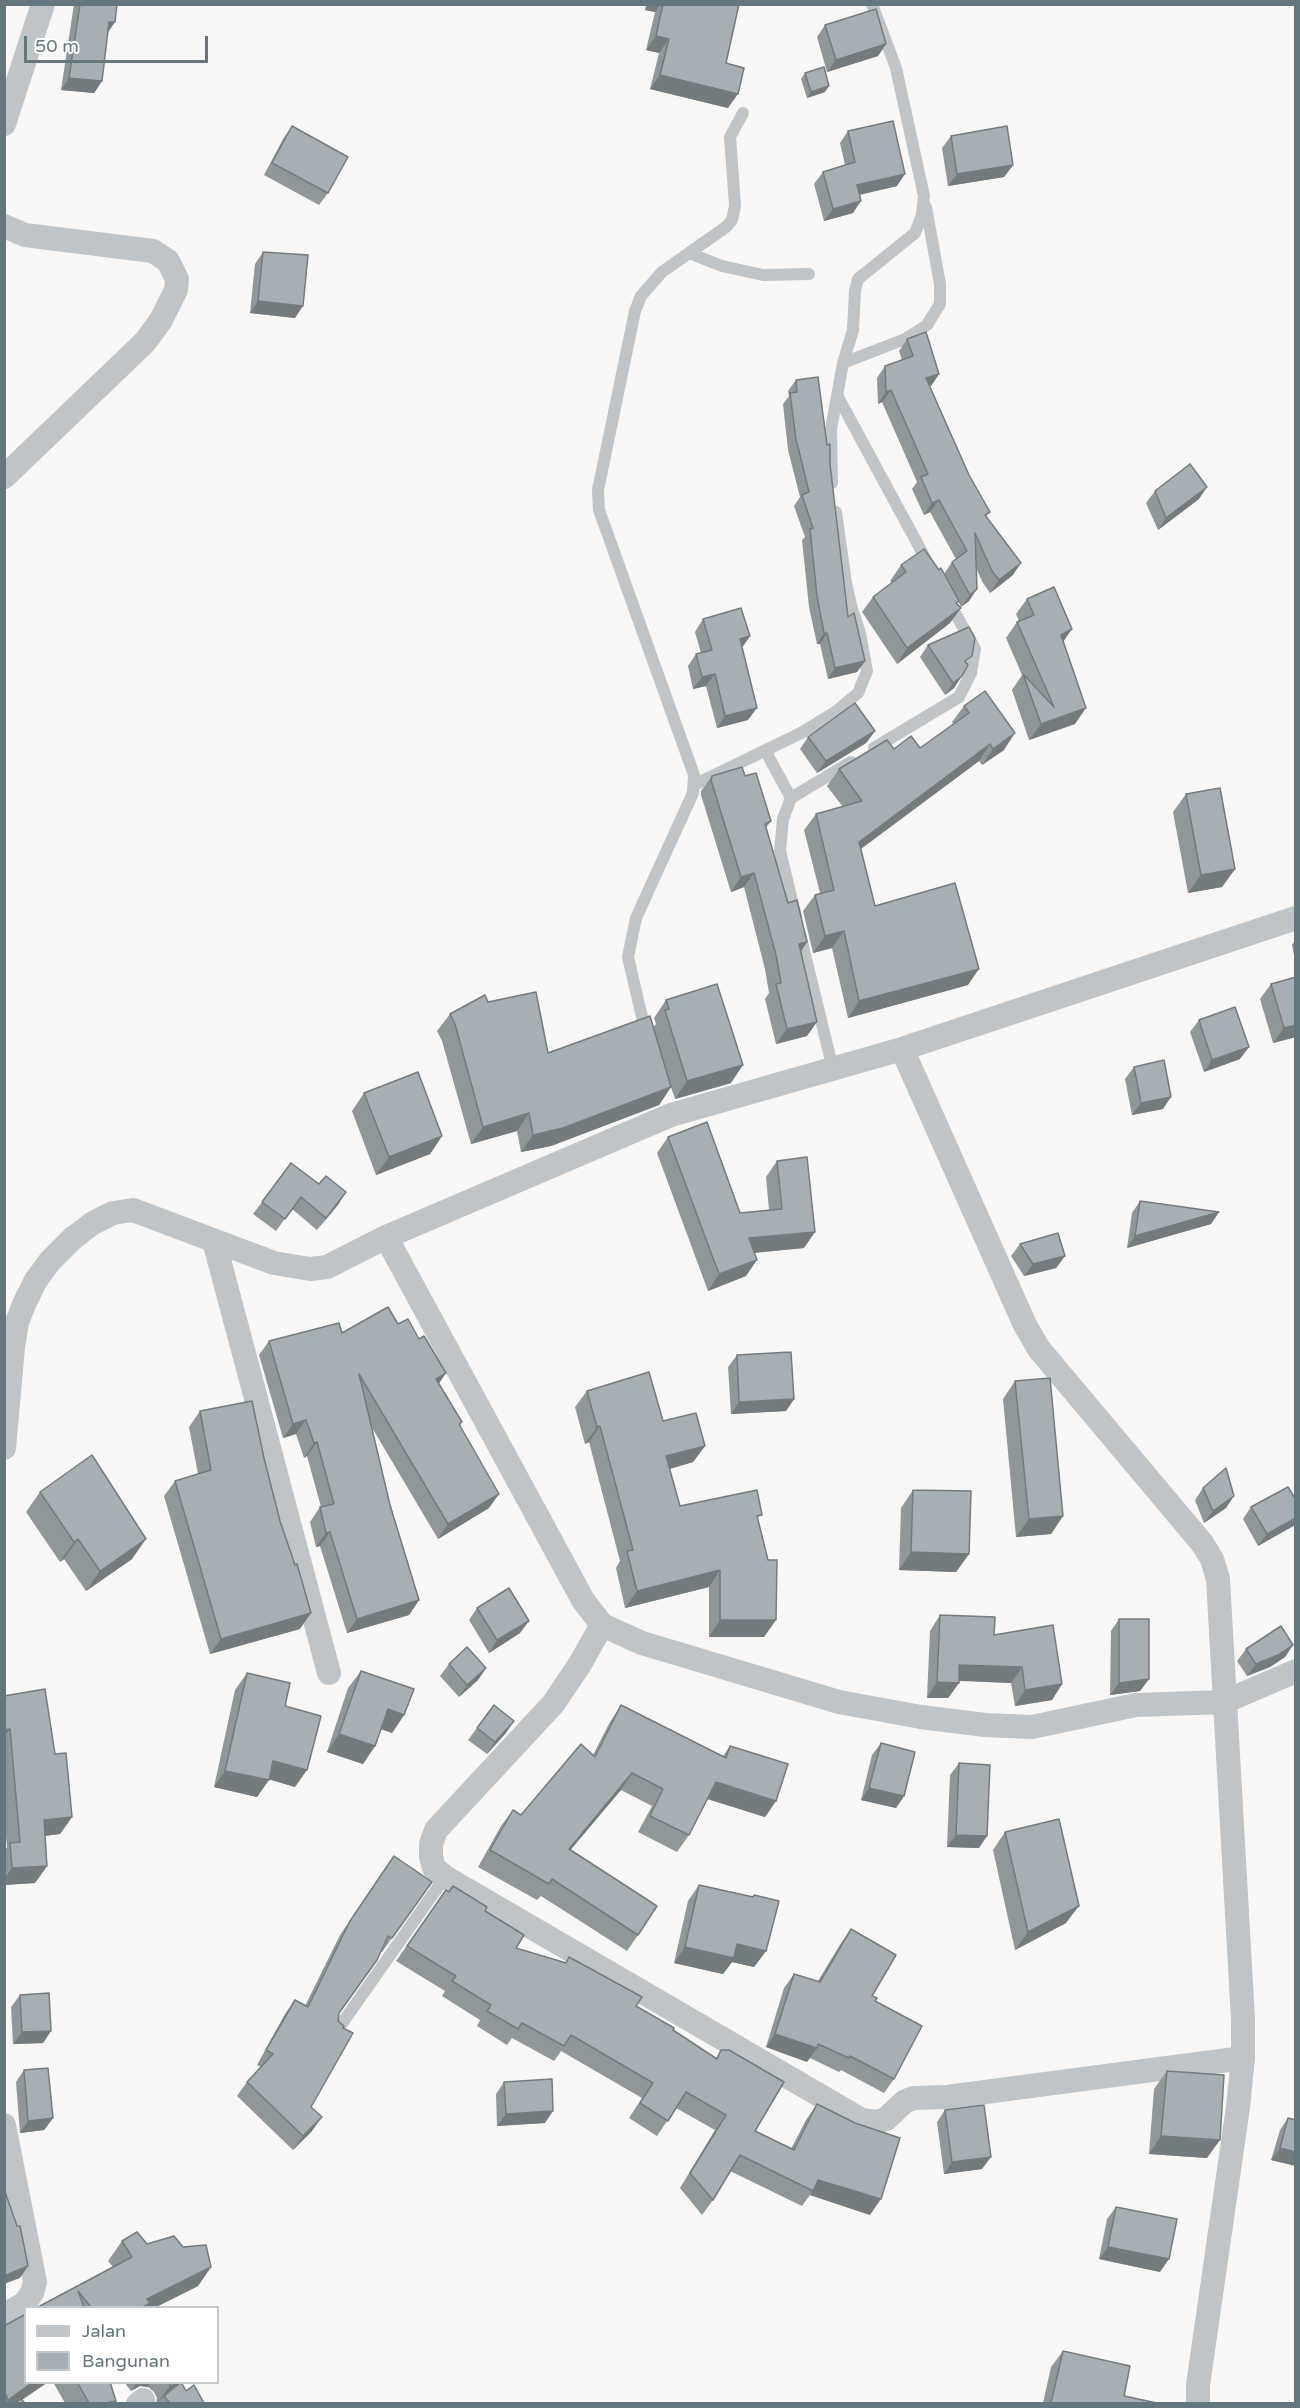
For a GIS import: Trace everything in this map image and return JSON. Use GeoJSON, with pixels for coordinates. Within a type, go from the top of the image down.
{"type":"FeatureCollection","features":[{"type":"Feature","properties":{"kind":"street"},"geometry":{"type":"LineString","coordinates":[[4,124],[43,4]]}},
{"type":"Feature","properties":{"kind":"street"},"geometry":{"type":"LineString","coordinates":[[4,226],[25,235],[153,251],[168,261],[177,279],[176,290],[161,321],[145,342],[4,477]]}},
{"type":"Feature","properties":{"kind":"street"},"geometry":{"type":"LineString","coordinates":[[4,1448],[17,1322],[36,1280],[73,1238],[93,1223],[113,1213],[133,1210],[274,1263],[310,1269],[327,1267],[386,1237],[669,1110],[833,1069],[902,1049],[1296,918]]}},
{"type":"Feature","properties":{"kind":"street"},"geometry":{"type":"LineString","coordinates":[[902,1049],[1025,1325],[1039,1349],[1202,1543],[1212,1559],[1218,1579],[1243,2019],[1243,2058],[1198,2385],[1198,2403]]}},
{"type":"Feature","properties":{"kind":"street"},"geometry":{"type":"LineString","coordinates":[[386,1237],[583,1600],[602,1625],[642,1643],[839,1702],[921,1717],[985,1725],[1032,1727],[1136,1705],[1224,1702],[1296,1671]]}},
{"type":"Feature","properties":{"kind":"street"},"geometry":{"type":"LineString","coordinates":[[214,1241],[329,1673]]}},
{"type":"Feature","properties":{"kind":"street"},"geometry":{"type":"LineString","coordinates":[[602,1625],[576,1671],[553,1704],[436,1830],[431,1844],[431,1857],[434,1868],[445,1877],[862,2120],[876,2122],[886,2119],[904,2102],[913,2098],[947,2097],[1243,2058]]}},
{"type":"Feature","properties":{"kind":"street"},"geometry":{"type":"LineString","coordinates":[[4,2125],[35,2282],[32,2293],[24,2304],[4,2315]]}},
{"type":"Feature","properties":{"kind":"lane"},"geometry":{"type":"LineString","coordinates":[[843,363],[905,339],[927,326],[940,304],[940,284],[924,196],[896,68],[872,4]]}},
{"type":"Feature","properties":{"kind":"lane"},"geometry":{"type":"LineString","coordinates":[[651,1049],[627,957],[636,918],[693,793],[694,785],[692,767],[598,510],[597,500],[635,311],[646,288],[662,272],[726,227],[732,220],[735,206],[730,137],[743,112]]}},
{"type":"Feature","properties":{"kind":"lane"},"geometry":{"type":"LineString","coordinates":[[694,785],[801,733],[858,693],[867,671],[860,633],[846,583],[831,474],[831,429],[843,363],[853,330],[855,291],[858,279],[915,232],[922,215],[924,196]]}},
{"type":"Feature","properties":{"kind":"lane"},"geometry":{"type":"LineString","coordinates":[[689,253],[723,266],[763,275],[808,274]]}},
{"type":"Feature","properties":{"kind":"lane"},"geometry":{"type":"LineString","coordinates":[[833,1069],[780,851],[783,819],[791,798],[960,697],[971,673],[975,649],[837,395]]}},
{"type":"Feature","properties":{"kind":"lane"},"geometry":{"type":"LineString","coordinates":[[766,752],[791,798]]}},
{"type":"Feature","properties":{"kind":"lane"},"geometry":{"type":"LineString","coordinates":[[336,2032],[445,1877]]}},
{"type":"Feature","properties":{"kind":"building"},"geometry":{"type":"Polygon","coordinates":[[[80,4],[117,4],[115,22],[109,22],[102,81],[69,78],[80,4]]]}},
{"type":"Feature","properties":{"kind":"building"},"geometry":{"type":"Polygon","coordinates":[[[663,4],[739,4],[726,63],[744,68],[738,94],[660,75],[669,39],[656,36],[663,4]]]}},
{"type":"Feature","properties":{"kind":"building"},"geometry":{"type":"Polygon","coordinates":[[[876,9],[886,44],[836,60],[825,25],[876,9]]]}},
{"type":"Feature","properties":{"kind":"building"},"geometry":{"type":"Polygon","coordinates":[[[824,67],[829,86],[811,92],[805,73],[824,67]]]}},
{"type":"Feature","properties":{"kind":"building"},"geometry":{"type":"Polygon","coordinates":[[[893,121],[905,174],[857,185],[861,201],[833,209],[823,172],[855,162],[848,131],[893,121]]]}},
{"type":"Feature","properties":{"kind":"building"},"geometry":{"type":"Polygon","coordinates":[[[292,126],[348,157],[328,193],[272,163],[292,126]]]}},
{"type":"Feature","properties":{"kind":"building"},"geometry":{"type":"Polygon","coordinates":[[[1007,126],[1013,165],[957,174],[951,136],[1007,126]]]}},
{"type":"Feature","properties":{"kind":"building"},"geometry":{"type":"Polygon","coordinates":[[[263,252],[308,255],[303,306],[258,301],[263,252]]]}},
{"type":"Feature","properties":{"kind":"building"},"geometry":{"type":"Polygon","coordinates":[[[926,332],[939,374],[926,378],[969,475],[990,512],[985,515],[1021,563],[999,580],[992,571],[975,533],[977,589],[970,595],[952,562],[967,551],[939,500],[932,503],[921,477],[928,474],[891,390],[886,392],[885,366],[913,356],[907,339],[926,332]]]}},
{"type":"Feature","properties":{"kind":"building"},"geometry":{"type":"Polygon","coordinates":[[[818,377],[827,445],[830,444],[830,464],[848,617],[854,613],[865,661],[835,668],[827,633],[824,633],[817,596],[810,529],[813,528],[802,495],[809,492],[796,439],[790,393],[797,392],[796,380],[818,377]]]}},
{"type":"Feature","properties":{"kind":"building"},"geometry":{"type":"Polygon","coordinates":[[[1190,464],[1207,487],[1166,518],[1155,491],[1190,464]]]}},
{"type":"Feature","properties":{"kind":"building"},"geometry":{"type":"Polygon","coordinates":[[[924,549],[939,570],[941,568],[959,601],[956,603],[961,608],[907,648],[873,597],[906,572],[901,565],[924,549]]]}},
{"type":"Feature","properties":{"kind":"building"},"geometry":{"type":"Polygon","coordinates":[[[1054,587],[1072,629],[1061,635],[1086,708],[1041,724],[1023,674],[1054,707],[1017,622],[1034,615],[1027,599],[1054,587]]]}},
{"type":"Feature","properties":{"kind":"building"},"geometry":{"type":"Polygon","coordinates":[[[741,608],[750,636],[740,639],[757,708],[725,716],[715,674],[702,677],[696,654],[712,650],[703,619],[741,608]]]}},
{"type":"Feature","properties":{"kind":"building"},"geometry":{"type":"Polygon","coordinates":[[[969,627],[975,638],[972,656],[965,661],[968,665],[962,676],[953,683],[928,645],[969,627]]]}},
{"type":"Feature","properties":{"kind":"building"},"geometry":{"type":"Polygon","coordinates":[[[985,691],[1015,733],[993,749],[990,744],[859,842],[875,906],[955,883],[979,969],[859,1001],[844,931],[825,936],[815,895],[834,890],[816,814],[862,801],[839,769],[887,740],[894,749],[911,736],[920,748],[969,713],[964,706],[985,691]]]}},
{"type":"Feature","properties":{"kind":"building"},"geometry":{"type":"Polygon","coordinates":[[[855,703],[875,731],[826,761],[808,737],[855,703]]]}},
{"type":"Feature","properties":{"kind":"building"},"geometry":{"type":"Polygon","coordinates":[[[742,767],[745,776],[756,773],[771,821],[765,824],[788,903],[797,900],[807,942],[799,944],[817,1022],[787,1029],[776,984],[781,983],[776,955],[754,873],[741,877],[711,780],[712,776],[742,767]]]}},
{"type":"Feature","properties":{"kind":"building"},"geometry":{"type":"Polygon","coordinates":[[[1220,788],[1235,869],[1201,875],[1186,794],[1220,788]]]}},
{"type":"Feature","properties":{"kind":"building"},"geometry":{"type":"Polygon","coordinates":[[[1296,977],[1296,1025],[1284,1028],[1271,984],[1296,977]]]}},
{"type":"Feature","properties":{"kind":"building"},"geometry":{"type":"Polygon","coordinates":[[[717,984],[743,1065],[687,1081],[665,1010],[669,1009],[666,1000],[717,984]]]}},
{"type":"Feature","properties":{"kind":"building"},"geometry":{"type":"Polygon","coordinates":[[[536,992],[548,1053],[650,1016],[671,1087],[563,1128],[533,1135],[529,1113],[483,1127],[455,1024],[450,1014],[485,995],[488,1002],[536,992]]]}},
{"type":"Feature","properties":{"kind":"building"},"geometry":{"type":"Polygon","coordinates":[[[1235,1007],[1249,1047],[1212,1060],[1199,1020],[1235,1007]]]}},
{"type":"Feature","properties":{"kind":"building"},"geometry":{"type":"Polygon","coordinates":[[[1164,1060],[1171,1097],[1141,1103],[1134,1067],[1164,1060]]]}},
{"type":"Feature","properties":{"kind":"building"},"geometry":{"type":"Polygon","coordinates":[[[418,1072],[442,1136],[389,1157],[364,1093],[418,1072]]]}},
{"type":"Feature","properties":{"kind":"building"},"geometry":{"type":"Polygon","coordinates":[[[707,1122],[740,1213],[782,1209],[777,1161],[807,1157],[815,1232],[749,1238],[757,1260],[719,1274],[668,1137],[707,1122]]]}},
{"type":"Feature","properties":{"kind":"building"},"geometry":{"type":"Polygon","coordinates":[[[291,1163],[319,1184],[326,1176],[346,1192],[326,1218],[301,1197],[285,1219],[262,1202],[291,1163]]]}},
{"type":"Feature","properties":{"kind":"building"},"geometry":{"type":"Polygon","coordinates":[[[1140,1201],[1219,1212],[1135,1236],[1140,1201]]]}},
{"type":"Feature","properties":{"kind":"building"},"geometry":{"type":"Polygon","coordinates":[[[1058,1233],[1065,1256],[1033,1264],[1020,1244],[1058,1233]]]}},
{"type":"Feature","properties":{"kind":"building"},"geometry":{"type":"Polygon","coordinates":[[[388,1307],[398,1324],[408,1319],[419,1339],[424,1336],[446,1373],[436,1379],[462,1422],[459,1424],[499,1494],[448,1524],[359,1374],[390,1505],[419,1600],[357,1619],[330,1532],[326,1533],[320,1507],[334,1504],[317,1442],[314,1443],[306,1420],[293,1424],[269,1341],[339,1323],[342,1333],[388,1307]]]}},
{"type":"Feature","properties":{"kind":"building"},"geometry":{"type":"Polygon","coordinates":[[[791,1352],[794,1399],[739,1402],[737,1355],[791,1352]]]}},
{"type":"Feature","properties":{"kind":"building"},"geometry":{"type":"Polygon","coordinates":[[[649,1372],[663,1421],[696,1413],[705,1446],[666,1456],[680,1506],[757,1490],[762,1515],[757,1516],[768,1560],[777,1560],[776,1620],[720,1620],[720,1570],[637,1591],[627,1551],[633,1550],[600,1426],[597,1427],[587,1391],[649,1372]]]}},
{"type":"Feature","properties":{"kind":"building"},"geometry":{"type":"Polygon","coordinates":[[[1050,1378],[1063,1516],[1029,1519],[1015,1381],[1050,1378]]]}},
{"type":"Feature","properties":{"kind":"building"},"geometry":{"type":"Polygon","coordinates":[[[252,1401],[280,1521],[295,1565],[297,1564],[311,1613],[221,1639],[175,1481],[211,1470],[200,1411],[252,1401]]]}},
{"type":"Feature","properties":{"kind":"building"},"geometry":{"type":"Polygon","coordinates":[[[92,1455],[146,1539],[100,1571],[78,1539],[74,1542],[40,1492],[92,1455]]]}},
{"type":"Feature","properties":{"kind":"building"},"geometry":{"type":"Polygon","coordinates":[[[1226,1468],[1234,1496],[1213,1511],[1203,1488],[1226,1468]]]}},
{"type":"Feature","properties":{"kind":"building"},"geometry":{"type":"Polygon","coordinates":[[[1288,1487],[1296,1500],[1296,1518],[1267,1534],[1251,1507],[1288,1487]]]}},
{"type":"Feature","properties":{"kind":"building"},"geometry":{"type":"Polygon","coordinates":[[[913,1490],[971,1491],[969,1554],[911,1552],[913,1490]]]}},
{"type":"Feature","properties":{"kind":"building"},"geometry":{"type":"Polygon","coordinates":[[[509,1588],[529,1621],[497,1640],[477,1608],[509,1588]]]}},
{"type":"Feature","properties":{"kind":"building"},"geometry":{"type":"Polygon","coordinates":[[[940,1615],[995,1617],[994,1635],[1053,1625],[1062,1684],[1025,1690],[1022,1667],[959,1665],[959,1683],[937,1682],[940,1615]]]}},
{"type":"Feature","properties":{"kind":"building"},"geometry":{"type":"Polygon","coordinates":[[[1119,1619],[1149,1619],[1149,1679],[1119,1683],[1119,1619]]]}},
{"type":"Feature","properties":{"kind":"building"},"geometry":{"type":"Polygon","coordinates":[[[1281,1626],[1293,1645],[1278,1655],[1256,1664],[1246,1649],[1281,1626]]]}},
{"type":"Feature","properties":{"kind":"building"},"geometry":{"type":"Polygon","coordinates":[[[467,1647],[486,1668],[467,1685],[449,1664],[467,1647]]]}},
{"type":"Feature","properties":{"kind":"building"},"geometry":{"type":"Polygon","coordinates":[[[361,1671],[414,1689],[404,1715],[388,1709],[375,1746],[339,1734],[361,1671]]]}},
{"type":"Feature","properties":{"kind":"building"},"geometry":{"type":"Polygon","coordinates":[[[247,1673],[290,1683],[285,1706],[321,1716],[307,1770],[273,1761],[269,1780],[225,1771],[247,1673]]]}},
{"type":"Feature","properties":{"kind":"building"},"geometry":{"type":"Polygon","coordinates":[[[45,1689],[55,1754],[66,1753],[72,1817],[44,1820],[47,1866],[12,1868],[10,1843],[20,1842],[10,1729],[4,1730],[4,1696],[45,1689]]]}},
{"type":"Feature","properties":{"kind":"building"},"geometry":{"type":"Polygon","coordinates":[[[494,1705],[514,1721],[495,1742],[477,1728],[494,1705]]]}},
{"type":"Feature","properties":{"kind":"building"},"geometry":{"type":"Polygon","coordinates":[[[621,1705],[726,1758],[730,1746],[788,1764],[776,1801],[716,1782],[689,1835],[650,1816],[663,1789],[632,1773],[569,1849],[657,1906],[638,1935],[552,1879],[549,1884],[490,1850],[513,1810],[521,1815],[581,1744],[595,1757],[621,1705]]]}},
{"type":"Feature","properties":{"kind":"building"},"geometry":{"type":"Polygon","coordinates":[[[881,1743],[915,1752],[904,1796],[869,1788],[881,1743]]]}},
{"type":"Feature","properties":{"kind":"building"},"geometry":{"type":"Polygon","coordinates":[[[959,1763],[990,1765],[987,1836],[956,1835],[959,1763]]]}},
{"type":"Feature","properties":{"kind":"building"},"geometry":{"type":"Polygon","coordinates":[[[1059,1819],[1079,1906],[1028,1932],[1005,1832],[1059,1819]]]}},
{"type":"Feature","properties":{"kind":"building"},"geometry":{"type":"Polygon","coordinates":[[[394,1856],[432,1882],[392,1938],[388,1936],[377,1960],[339,2013],[338,2021],[344,2026],[343,2028],[353,2033],[311,2107],[322,2117],[303,2136],[247,2082],[273,2054],[266,2050],[295,2000],[308,2007],[350,1921],[394,1856]]]}},
{"type":"Feature","properties":{"kind":"building"},"geometry":{"type":"Polygon","coordinates":[[[699,1885],[779,1901],[766,1951],[737,1944],[734,1958],[685,1947],[699,1885]]]}},
{"type":"Feature","properties":{"kind":"building"},"geometry":{"type":"Polygon","coordinates":[[[453,1886],[487,1907],[485,1911],[524,1935],[516,1948],[566,1963],[569,1957],[642,1997],[636,2006],[674,2028],[673,2030],[717,2059],[721,2050],[729,2050],[784,2082],[755,2131],[794,2150],[817,2104],[855,2123],[900,2138],[881,2199],[818,2180],[813,2191],[740,2155],[713,2200],[690,2173],[726,2115],[686,2092],[668,2121],[640,2103],[653,2083],[571,2035],[564,2046],[522,2023],[518,2029],[487,2011],[491,2005],[452,1981],[456,1976],[407,1946],[446,1890],[449,1892],[453,1886]]]}},
{"type":"Feature","properties":{"kind":"building"},"geometry":{"type":"Polygon","coordinates":[[[851,1929],[896,1955],[872,1996],[877,1998],[875,2001],[922,2026],[894,2079],[850,2056],[849,2058],[818,2044],[817,2048],[775,2034],[794,1974],[820,1982],[851,1929]]]}},
{"type":"Feature","properties":{"kind":"building"},"geometry":{"type":"Polygon","coordinates":[[[49,1993],[51,2031],[22,2032],[20,1995],[49,1993]]]}},
{"type":"Feature","properties":{"kind":"building"},"geometry":{"type":"Polygon","coordinates":[[[48,2068],[53,2118],[28,2121],[24,2070],[48,2068]]]}},
{"type":"Feature","properties":{"kind":"building"},"geometry":{"type":"Polygon","coordinates":[[[1167,2071],[1224,2075],[1220,2140],[1161,2136],[1167,2071]]]}},
{"type":"Feature","properties":{"kind":"building"},"geometry":{"type":"Polygon","coordinates":[[[552,2079],[553,2111],[506,2114],[504,2082],[552,2079]]]}},
{"type":"Feature","properties":{"kind":"building"},"geometry":{"type":"Polygon","coordinates":[[[984,2105],[991,2157],[952,2162],[945,2110],[984,2105]]]}},
{"type":"Feature","properties":{"kind":"building"},"geometry":{"type":"Polygon","coordinates":[[[1288,2118],[1296,2120],[1296,2152],[1280,2148],[1288,2118]]]}},
{"type":"Feature","properties":{"kind":"building"},"geometry":{"type":"Polygon","coordinates":[[[4,2189],[17,2226],[20,2226],[28,2266],[4,2276],[4,2189]]]}},
{"type":"Feature","properties":{"kind":"building"},"geometry":{"type":"Polygon","coordinates":[[[1116,2207],[1177,2219],[1169,2259],[1108,2247],[1116,2207]]]}},
{"type":"Feature","properties":{"kind":"building"},"geometry":{"type":"Polygon","coordinates":[[[137,2232],[147,2244],[174,2236],[183,2247],[206,2245],[211,2267],[147,2299],[150,2303],[145,2306],[90,2306],[78,2291],[84,2306],[40,2306],[132,2257],[122,2241],[137,2232]]]}},
{"type":"Feature","properties":{"kind":"building"},"geometry":{"type":"Polygon","coordinates":[[[24,2315],[24,2384],[30,2384],[8,2400],[4,2390],[4,2326],[24,2315]]]}},
{"type":"Feature","properties":{"kind":"building"},"geometry":{"type":"Polygon","coordinates":[[[1063,2351],[1130,2366],[1124,2396],[1157,2403],[1051,2403],[1063,2351]]]}},
{"type":"Feature","properties":{"kind":"building"},"geometry":{"type":"Polygon","coordinates":[[[78,2384],[111,2384],[116,2401],[89,2403],[78,2384]]]}},
{"type":"Feature","properties":{"kind":"building"},"geometry":{"type":"Polygon","coordinates":[[[179,2384],[182,2384],[186,2391],[194,2385],[204,2403],[167,2403],[169,2402],[164,2396],[179,2384]]]}}]}
